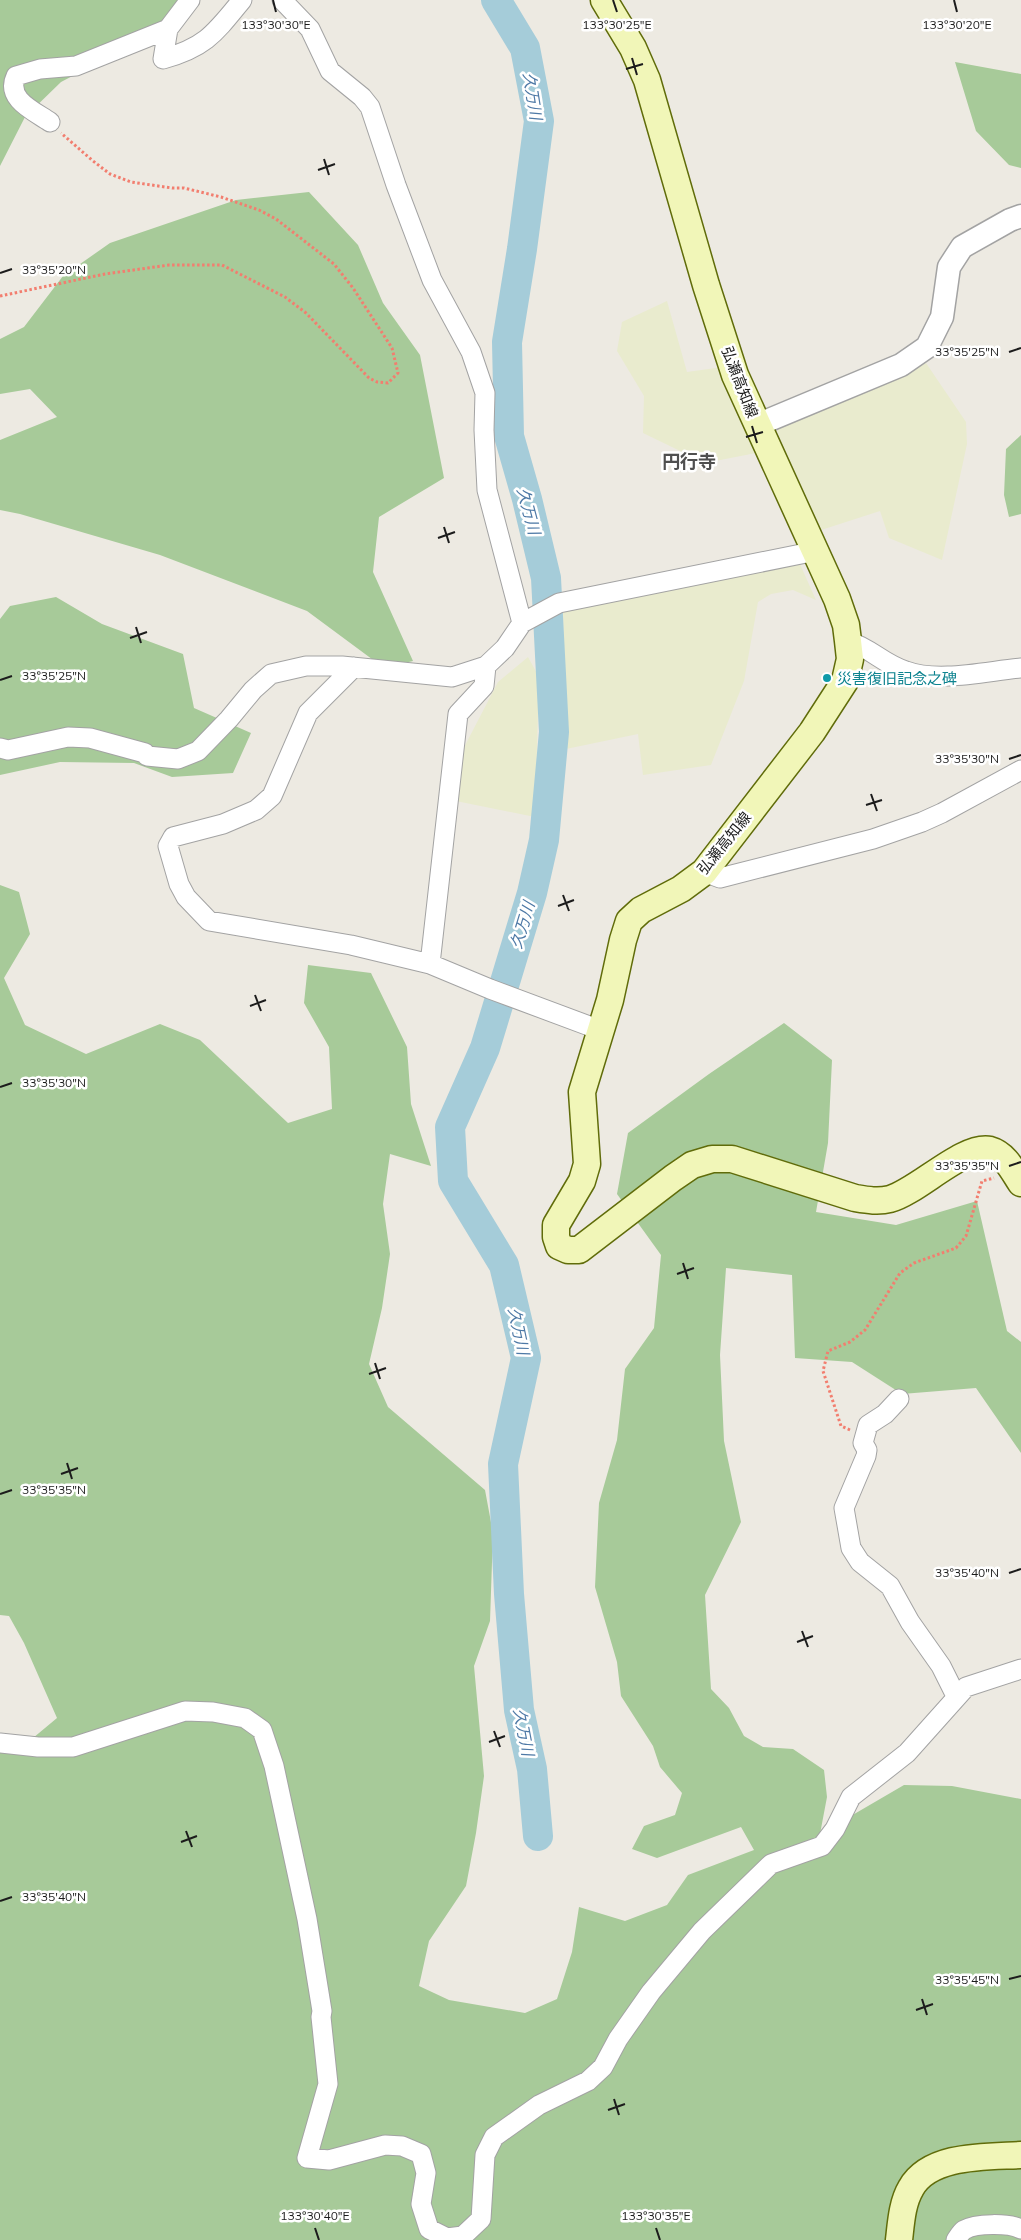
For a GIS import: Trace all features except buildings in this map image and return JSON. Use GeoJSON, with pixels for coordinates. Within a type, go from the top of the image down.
{"type":"FeatureCollection","features":[{"type":"Feature","properties":{"kind":"main road","name":"弘瀬高知線"},"geometry":{"type":"LineString","coordinates":[[604,0],[633,48],[647,80],[706,285],[736,375],[840,608],[846,625],[850,659],[845,681],[812,732],[704,872],[681,889],[641,910],[629,921],[610,1000],[582,1092],[587,1164],[582,1181],[556,1225],[556,1237],[559,1246],[568,1250],[579,1250],[692,1165],[712,1159],[732,1159],[855,1198],[876,1201],[891,1199],[908,1191],[975,1151],[989,1150],[1000,1155],[1011,1182]]}},
{"type":"Feature","properties":{"kind":"main road"},"geometry":{"type":"LineString","coordinates":[[899,2240],[904,2204],[911,2187],[925,2172],[940,2164],[1021,2155]]}},
{"type":"Feature","properties":{"kind":"street"},"geometry":{"type":"LineString","coordinates":[[190,0],[168,29],[163,58],[185,53],[213,36],[242,0]]}},
{"type":"Feature","properties":{"kind":"street"},"geometry":{"type":"LineString","coordinates":[[282,0],[310,29],[330,71],[362,97],[370,107],[396,185],[432,280],[472,352],[485,393],[484,430],[487,490],[522,623]]}},
{"type":"Feature","properties":{"kind":"street"},"geometry":{"type":"LineString","coordinates":[[50,122],[21,103],[15,93],[13,84],[16,76],[40,70],[76,66],[168,29]]}},
{"type":"Feature","properties":{"kind":"street"},"geometry":{"type":"LineString","coordinates":[[757,425],[901,364],[926,347],[942,317],[949,267],[962,247],[1010,220],[1021,216]]}},
{"type":"Feature","properties":{"kind":"street"},"geometry":{"type":"LineString","coordinates":[[0,748],[8,750],[68,737],[90,738],[144,753],[147,756],[178,759],[198,751],[229,719],[253,690],[271,674],[306,666],[354,667],[452,677],[486,666],[505,648],[522,623],[539,612],[559,603],[816,551]]}},
{"type":"Feature","properties":{"kind":"street"},"geometry":{"type":"LineString","coordinates":[[848,641],[864,645],[886,662],[906,672],[943,676],[1021,668]]}},
{"type":"Feature","properties":{"kind":"street"},"geometry":{"type":"LineString","coordinates":[[430,964],[458,714],[484,686],[486,666]]}},
{"type":"Feature","properties":{"kind":"street"},"geometry":{"type":"LineString","coordinates":[[354,667],[308,713],[272,796],[256,810],[224,824],[173,837],[168,846],[179,884],[186,897],[209,921],[342,943],[430,964],[490,990],[600,1030]]}},
{"type":"Feature","properties":{"kind":"street"},"geometry":{"type":"LineString","coordinates":[[704,872],[720,878],[873,839],[942,813],[1021,770]]}},
{"type":"Feature","properties":{"kind":"street"},"geometry":{"type":"LineString","coordinates":[[899,1399],[885,1414],[868,1425],[863,1442],[867,1450],[866,1456],[844,1508],[851,1548],[860,1562],[890,1586],[910,1622],[941,1666],[956,1696]]}},
{"type":"Feature","properties":{"kind":"street"},"geometry":{"type":"LineString","coordinates":[[0,1743],[38,1747],[73,1747],[185,1711],[214,1712],[245,1718],[262,1730],[274,1766],[307,1919],[322,2011],[328,2084],[307,2158],[329,2160],[386,2144],[402,2146],[422,2154],[426,2173],[421,2204],[429,2229],[447,2238],[463,2236],[481,2219],[485,2155],[494,2138],[539,2105],[588,2081],[603,2068],[618,2039],[651,1992],[702,1931],[771,1864],[822,1846],[835,1829],[851,1797],[908,1753],[956,1696],[966,1687],[978,1681],[1021,1669]]}},
{"type":"Feature","properties":{"kind":"street"},"geometry":{"type":"LineString","coordinates":[[956,2240],[963,2230],[986,2225],[1016,2226],[1021,2229]]}},
{"type":"Feature","properties":{"kind":"path"},"geometry":{"type":"LineString","coordinates":[[0,296],[105,274],[169,265],[222,264],[285,297],[306,313],[369,378],[377,382],[388,383],[398,373],[392,348],[353,288],[334,264],[276,219],[259,210],[221,197],[184,188],[131,182],[110,174],[50,122]]}},
{"type":"Feature","properties":{"kind":"path"},"geometry":{"type":"LineString","coordinates":[[868,1425],[847,1431],[841,1426],[823,1371],[828,1351],[850,1342],[865,1330],[900,1273],[914,1263],[956,1248],[966,1236],[982,1181],[995,1177],[1011,1182]]}},
{"type":"Feature","properties":{"kind":"green space"},"geometry":{"type":"Polygon","coordinates":[[[0,0],[181,0],[147,37],[61,82],[25,117],[0,166],[0,0]]]}},
{"type":"Feature","properties":{"kind":"green space"},"geometry":{"type":"Polygon","coordinates":[[[955,62],[1021,74],[1021,168],[1009,165],[976,131],[955,62]]]}},
{"type":"Feature","properties":{"kind":"green space"},"geometry":{"type":"Polygon","coordinates":[[[309,192],[358,245],[383,303],[420,355],[444,478],[379,517],[373,572],[413,661],[384,668],[307,611],[160,555],[20,514],[0,510],[0,440],[57,417],[30,389],[0,394],[0,339],[24,327],[63,276],[110,243],[236,200],[309,192]]]}},
{"type":"Feature","properties":{"kind":"green space"},"geometry":{"type":"Polygon","coordinates":[[[667,301],[687,372],[723,367],[756,453],[705,463],[643,433],[644,396],[617,351],[622,322],[667,301]]]}},
{"type":"Feature","properties":{"kind":"green space"},"geometry":{"type":"Polygon","coordinates":[[[926,363],[966,422],[967,444],[942,560],[889,538],[880,511],[815,532],[776,428],[908,374],[926,363]]]}},
{"type":"Feature","properties":{"kind":"green space"},"geometry":{"type":"Polygon","coordinates":[[[1021,435],[1021,514],[1009,517],[1004,495],[1006,449],[1021,435]]]}},
{"type":"Feature","properties":{"kind":"green space"},"geometry":{"type":"Polygon","coordinates":[[[799,562],[816,600],[793,590],[771,594],[758,602],[744,681],[711,765],[643,775],[638,734],[566,749],[563,611],[799,562]]]}},
{"type":"Feature","properties":{"kind":"green space"},"geometry":{"type":"Polygon","coordinates":[[[56,597],[102,624],[183,654],[194,708],[251,733],[233,773],[172,777],[134,763],[60,762],[0,775],[0,619],[10,606],[56,597]]]}},
{"type":"Feature","properties":{"kind":"green space"},"geometry":{"type":"Polygon","coordinates":[[[528,657],[539,677],[535,817],[456,801],[459,757],[498,682],[528,657]]]}},
{"type":"Feature","properties":{"kind":"green space"},"geometry":{"type":"Polygon","coordinates":[[[0,885],[19,892],[30,934],[4,978],[25,1025],[86,1054],[160,1024],[200,1040],[288,1123],[332,1109],[329,1047],[304,1003],[308,965],[371,973],[407,1047],[411,1104],[431,1166],[390,1154],[383,1204],[390,1254],[382,1308],[369,1364],[388,1407],[485,1490],[493,1533],[490,1621],[474,1666],[484,1776],[476,1833],[466,1886],[429,1941],[419,1986],[449,2000],[525,2013],[557,1999],[572,1952],[579,1907],[625,1921],[667,1905],[688,1875],[754,1850],[741,1827],[657,1858],[632,1849],[644,1826],[675,1815],[682,1793],[660,1767],[653,1746],[621,1696],[617,1662],[595,1587],[599,1503],[617,1440],[625,1369],[654,1328],[661,1255],[617,1194],[628,1133],[709,1074],[784,1023],[832,1060],[828,1143],[816,1212],[896,1225],[977,1201],[1007,1331],[1021,1342],[1021,1453],[976,1388],[902,1394],[852,1362],[795,1358],[792,1275],[726,1268],[720,1355],[724,1441],[741,1522],[705,1595],[711,1689],[729,1708],[744,1736],[763,1747],[793,1749],[824,1770],[827,1797],[820,1834],[904,1785],[952,1786],[1021,1799],[1021,2240],[0,2240],[0,1742],[27,1743],[57,1718],[24,1643],[9,1616],[0,1615],[0,885]]]}},
{"type":"Feature","properties":{"kind":"waterway","name":"久万川"},"geometry":{"type":"LineString","coordinates":[[496,0],[525,48],[539,121],[522,249],[507,342],[509,436],[527,499],[546,578],[554,732],[544,840],[532,893],[485,1048],[450,1127],[453,1181],[504,1265],[526,1358],[503,1464],[509,1594],[519,1710],[532,1769],[538,1836]]}},
{"type":"Feature","properties":{"kind":"place","name":"災害復旧記念之碑"},"geometry":{"type":"Point","coordinates":[827,678]}},
{"type":"Feature","properties":{"kind":"district","name":"円行寺"},"geometry":{"type":"Point","coordinates":[689,461]}}]}
